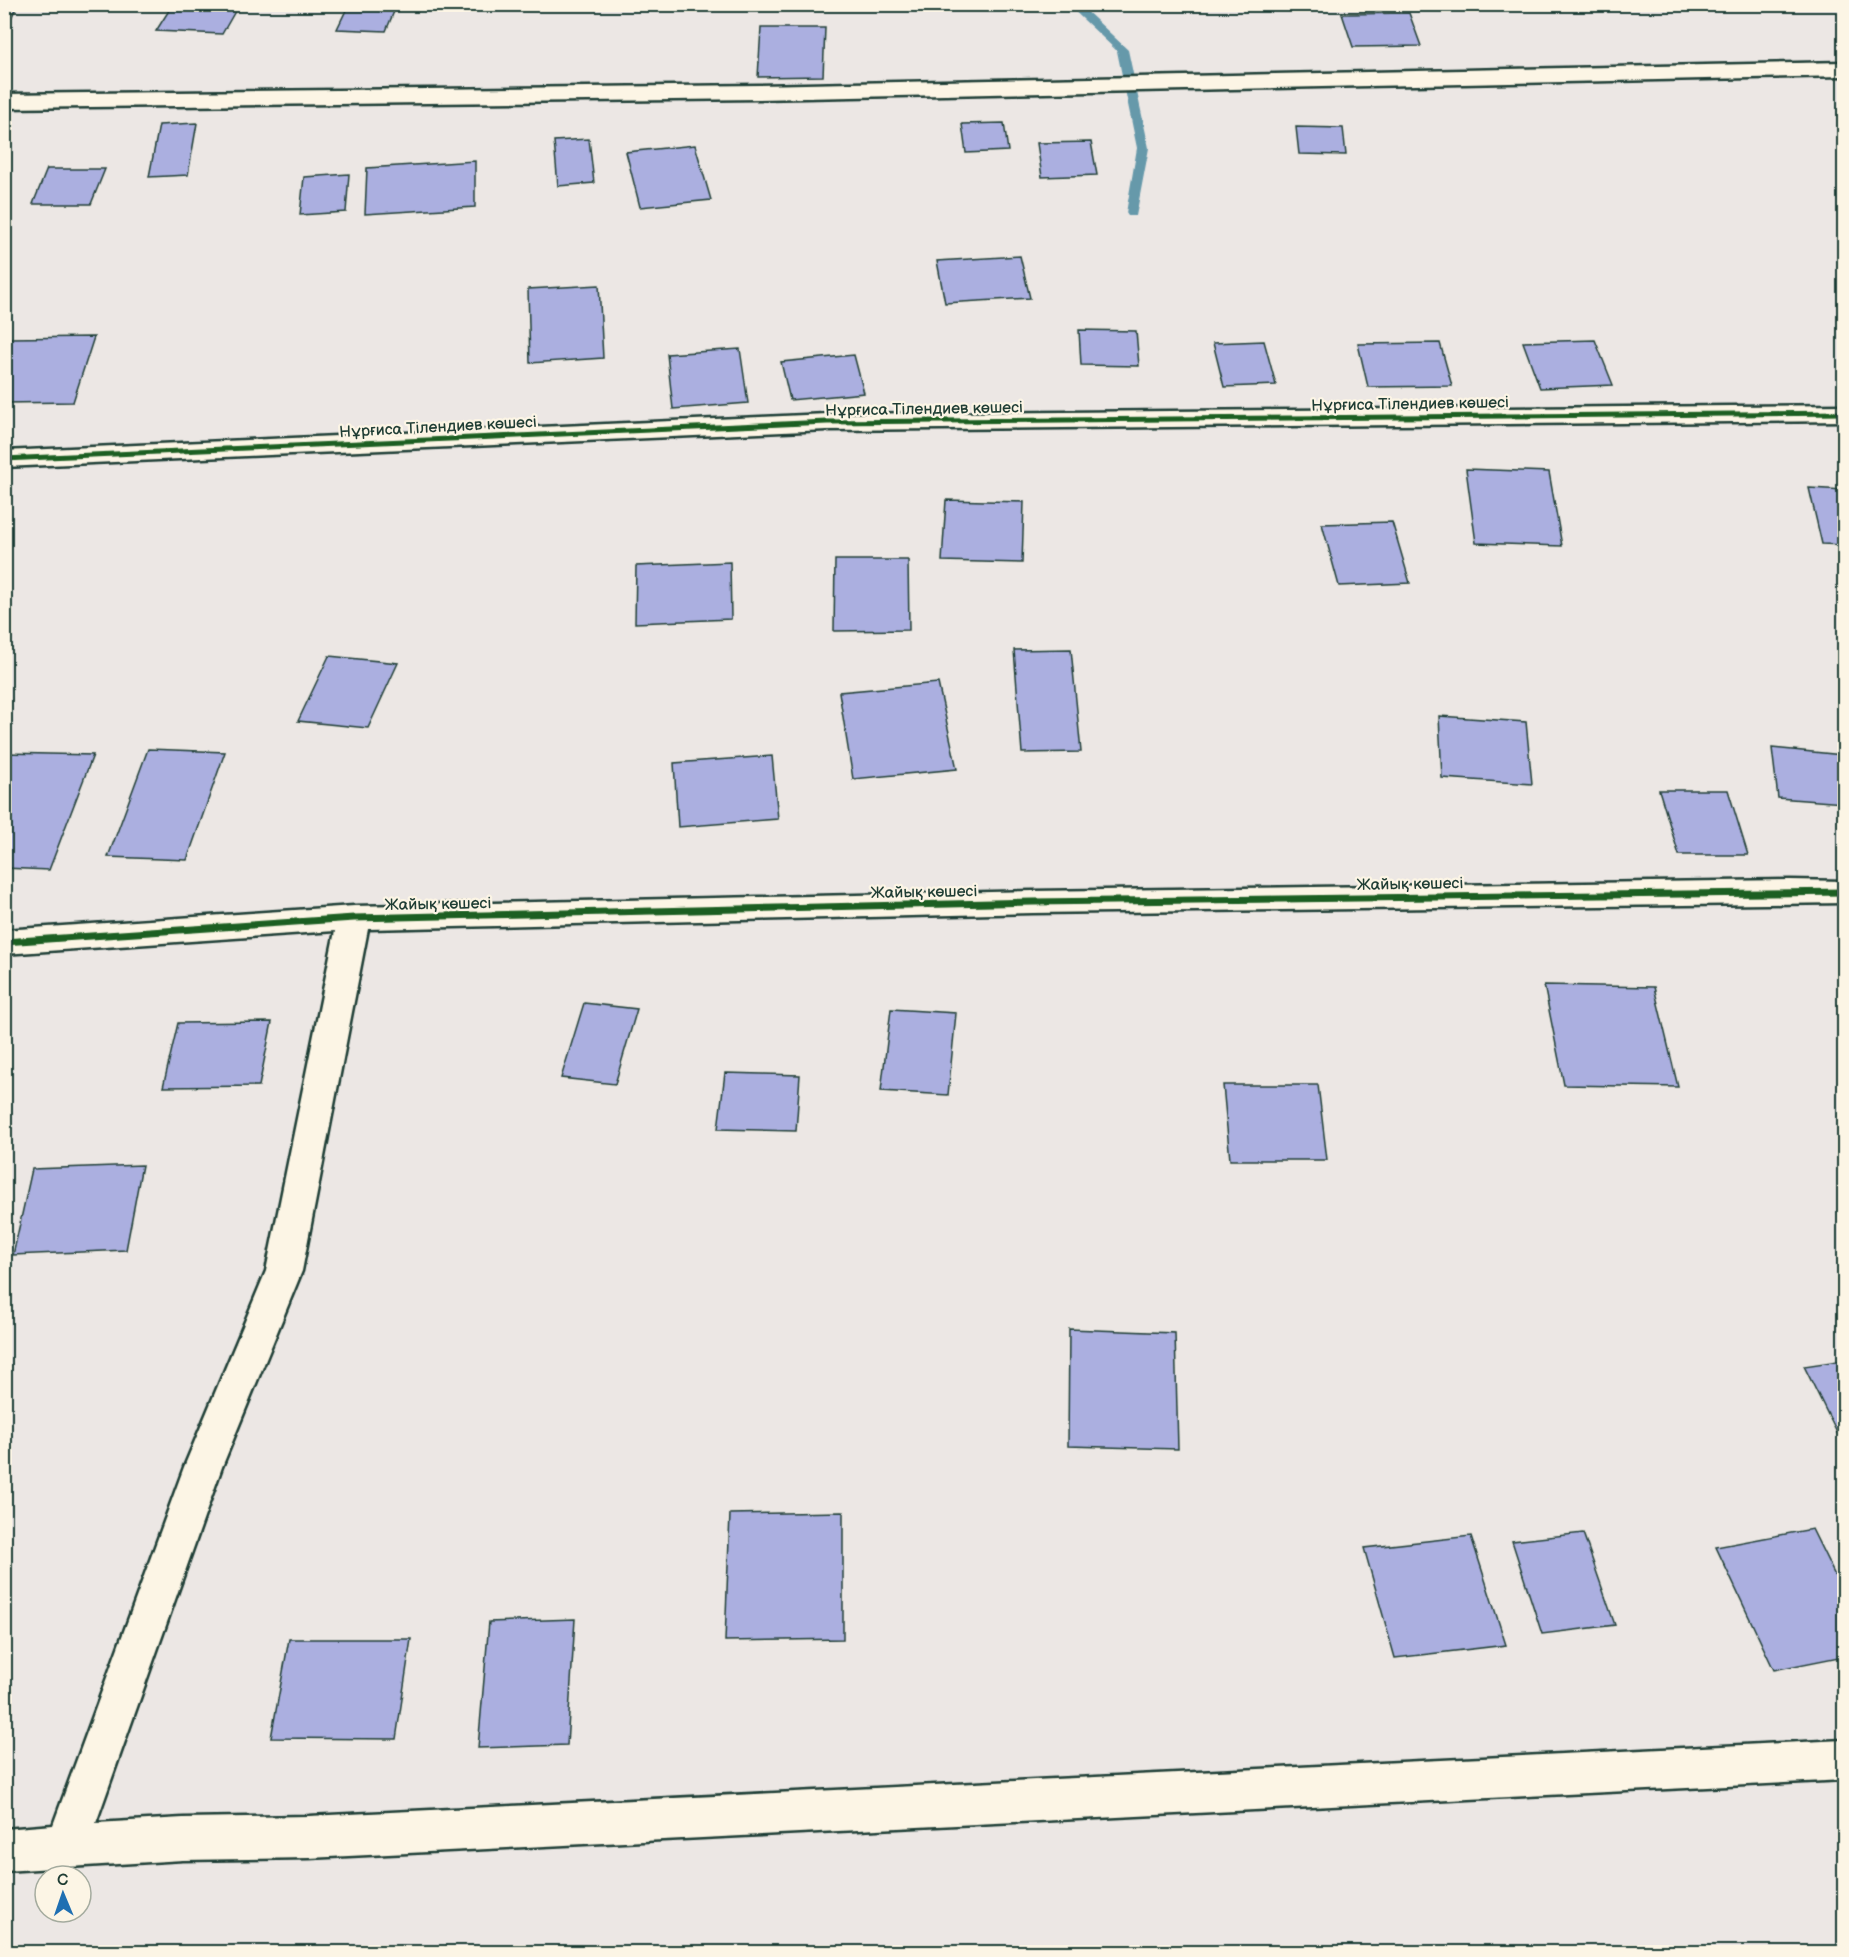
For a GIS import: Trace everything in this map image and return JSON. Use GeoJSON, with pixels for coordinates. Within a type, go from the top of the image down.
{"type":"FeatureCollection","features":[{"type":"Feature","properties":{"kind":"street"},"geometry":{"type":"LineString","coordinates":[[4,101],[771,92],[1845,69]]}},
{"type":"Feature","properties":{"kind":"street","name":"Нұрғиса Тілендиев көшесі"},"geometry":{"type":"LineString","coordinates":[[4,459],[826,423],[1845,413]]}},
{"type":"Feature","properties":{"kind":"street","name":"Жайық көшесі"},"geometry":{"type":"LineString","coordinates":[[4,942],[354,918],[1045,902],[1778,891],[1845,892]]}},
{"type":"Feature","properties":{"kind":"street"},"geometry":{"type":"LineString","coordinates":[[67,1845],[203,1467],[284,1271],[354,918]]}},
{"type":"Feature","properties":{"kind":"street"},"geometry":{"type":"LineString","coordinates":[[4,1850],[183,1839],[309,1837],[1845,1760]]}},
{"type":"Feature","properties":{"kind":"building"},"geometry":{"type":"Polygon","coordinates":[[[4,4],[18,4],[5,30],[4,30],[4,4]]]}},
{"type":"Feature","properties":{"kind":"building"},"geometry":{"type":"Polygon","coordinates":[[[173,4],[238,6],[222,34],[156,31],[173,4]]]}},
{"type":"Feature","properties":{"kind":"building"},"geometry":{"type":"Polygon","coordinates":[[[349,4],[397,4],[386,31],[337,29],[349,4]]]}},
{"type":"Feature","properties":{"kind":"building"},"geometry":{"type":"Polygon","coordinates":[[[1409,13],[1421,46],[1353,47],[1342,14],[1409,13]]]}},
{"type":"Feature","properties":{"kind":"building"},"geometry":{"type":"Polygon","coordinates":[[[761,28],[825,28],[823,76],[758,77],[761,28]]]}},
{"type":"Feature","properties":{"kind":"building"},"geometry":{"type":"Polygon","coordinates":[[[197,123],[188,175],[149,177],[159,125],[197,123]]]}},
{"type":"Feature","properties":{"kind":"building"},"geometry":{"type":"Polygon","coordinates":[[[1004,123],[1008,151],[966,153],[962,124],[1004,123]]]}},
{"type":"Feature","properties":{"kind":"building"},"geometry":{"type":"Polygon","coordinates":[[[1296,127],[1343,128],[1346,155],[1299,154],[1296,127]]]}},
{"type":"Feature","properties":{"kind":"building"},"geometry":{"type":"Polygon","coordinates":[[[589,139],[594,183],[558,186],[554,141],[589,139]]]}},
{"type":"Feature","properties":{"kind":"building"},"geometry":{"type":"Polygon","coordinates":[[[1091,142],[1097,175],[1042,177],[1037,143],[1091,142]]]}},
{"type":"Feature","properties":{"kind":"building"},"geometry":{"type":"Polygon","coordinates":[[[695,145],[711,200],[640,207],[626,152],[695,145]]]}},
{"type":"Feature","properties":{"kind":"building"},"geometry":{"type":"Polygon","coordinates":[[[475,161],[475,207],[365,214],[367,168],[475,161]]]}},
{"type":"Feature","properties":{"kind":"building"},"geometry":{"type":"Polygon","coordinates":[[[47,169],[105,169],[91,204],[33,204],[47,169]]]}},
{"type":"Feature","properties":{"kind":"building"},"geometry":{"type":"Polygon","coordinates":[[[349,174],[346,212],[300,215],[304,177],[349,174]]]}},
{"type":"Feature","properties":{"kind":"building"},"geometry":{"type":"Polygon","coordinates":[[[1020,256],[1030,298],[945,303],[937,261],[1020,256]]]}},
{"type":"Feature","properties":{"kind":"building"},"geometry":{"type":"Polygon","coordinates":[[[599,285],[603,358],[530,363],[528,289],[599,285]]]}},
{"type":"Feature","properties":{"kind":"building"},"geometry":{"type":"Polygon","coordinates":[[[1079,330],[1136,331],[1139,366],[1081,365],[1079,330]]]}},
{"type":"Feature","properties":{"kind":"building"},"geometry":{"type":"Polygon","coordinates":[[[94,337],[73,402],[4,403],[4,348],[8,338],[94,337]]]}},
{"type":"Feature","properties":{"kind":"building"},"geometry":{"type":"Polygon","coordinates":[[[1595,340],[1613,385],[1540,388],[1523,342],[1595,340]]]}},
{"type":"Feature","properties":{"kind":"building"},"geometry":{"type":"Polygon","coordinates":[[[1264,341],[1276,385],[1224,387],[1213,343],[1264,341]]]}},
{"type":"Feature","properties":{"kind":"building"},"geometry":{"type":"Polygon","coordinates":[[[1440,343],[1452,386],[1368,387],[1358,344],[1440,343]]]}},
{"type":"Feature","properties":{"kind":"building"},"geometry":{"type":"Polygon","coordinates":[[[740,349],[748,403],[673,409],[667,354],[740,349]]]}},
{"type":"Feature","properties":{"kind":"building"},"geometry":{"type":"Polygon","coordinates":[[[854,355],[864,393],[790,400],[781,362],[854,355]]]}},
{"type":"Feature","properties":{"kind":"building"},"geometry":{"type":"Polygon","coordinates":[[[1466,469],[1549,472],[1562,546],[1476,543],[1466,469]]]}},
{"type":"Feature","properties":{"kind":"building"},"geometry":{"type":"Polygon","coordinates":[[[1809,488],[1844,490],[1844,545],[1822,544],[1809,488]]]}},
{"type":"Feature","properties":{"kind":"building"},"geometry":{"type":"Polygon","coordinates":[[[946,500],[1024,502],[1022,563],[942,561],[946,500]]]}},
{"type":"Feature","properties":{"kind":"building"},"geometry":{"type":"Polygon","coordinates":[[[1392,522],[1410,583],[1339,586],[1322,524],[1392,522]]]}},
{"type":"Feature","properties":{"kind":"building"},"geometry":{"type":"Polygon","coordinates":[[[835,560],[908,560],[909,630],[834,631],[835,560]]]}},
{"type":"Feature","properties":{"kind":"building"},"geometry":{"type":"Polygon","coordinates":[[[730,562],[731,619],[635,623],[636,566],[730,562]]]}},
{"type":"Feature","properties":{"kind":"building"},"geometry":{"type":"Polygon","coordinates":[[[1071,649],[1081,752],[1022,753],[1014,650],[1071,649]]]}},
{"type":"Feature","properties":{"kind":"building"},"geometry":{"type":"Polygon","coordinates":[[[329,656],[398,663],[368,728],[298,721],[329,656]]]}},
{"type":"Feature","properties":{"kind":"building"},"geometry":{"type":"Polygon","coordinates":[[[938,683],[957,769],[853,779],[839,692],[938,683]]]}},
{"type":"Feature","properties":{"kind":"building"},"geometry":{"type":"Polygon","coordinates":[[[1439,716],[1526,722],[1532,784],[1442,778],[1439,716]]]}},
{"type":"Feature","properties":{"kind":"building"},"geometry":{"type":"Polygon","coordinates":[[[1772,748],[1843,755],[1844,803],[1778,798],[1772,748]]]}},
{"type":"Feature","properties":{"kind":"building"},"geometry":{"type":"Polygon","coordinates":[[[148,749],[225,752],[187,860],[108,857],[148,749]]]}},
{"type":"Feature","properties":{"kind":"building"},"geometry":{"type":"Polygon","coordinates":[[[4,753],[93,755],[49,870],[4,868],[4,753]]]}},
{"type":"Feature","properties":{"kind":"building"},"geometry":{"type":"Polygon","coordinates":[[[772,756],[778,819],[678,827],[674,763],[772,756]]]}},
{"type":"Feature","properties":{"kind":"building"},"geometry":{"type":"Polygon","coordinates":[[[1659,790],[1728,790],[1748,855],[1679,855],[1659,790]]]}},
{"type":"Feature","properties":{"kind":"building"},"geometry":{"type":"Polygon","coordinates":[[[1544,985],[1654,987],[1678,1087],[1564,1085],[1544,985]]]}},
{"type":"Feature","properties":{"kind":"building"},"geometry":{"type":"Polygon","coordinates":[[[584,1003],[637,1009],[615,1084],[561,1078],[584,1003]]]}},
{"type":"Feature","properties":{"kind":"building"},"geometry":{"type":"Polygon","coordinates":[[[891,1009],[956,1013],[948,1095],[881,1091],[891,1009]]]}},
{"type":"Feature","properties":{"kind":"building"},"geometry":{"type":"Polygon","coordinates":[[[272,1022],[259,1086],[163,1087],[178,1023],[272,1022]]]}},
{"type":"Feature","properties":{"kind":"building"},"geometry":{"type":"Polygon","coordinates":[[[725,1073],[800,1075],[796,1131],[718,1129],[725,1073]]]}},
{"type":"Feature","properties":{"kind":"building"},"geometry":{"type":"Polygon","coordinates":[[[1223,1085],[1318,1085],[1327,1160],[1230,1160],[1223,1085]]]}},
{"type":"Feature","properties":{"kind":"building"},"geometry":{"type":"Polygon","coordinates":[[[142,1165],[126,1250],[13,1255],[32,1169],[142,1165]]]}},
{"type":"Feature","properties":{"kind":"building"},"geometry":{"type":"Polygon","coordinates":[[[1069,1329],[1175,1333],[1178,1449],[1068,1446],[1069,1329]]]}},
{"type":"Feature","properties":{"kind":"building"},"geometry":{"type":"Polygon","coordinates":[[[1844,1360],[1844,1447],[1804,1366],[1844,1360]]]}},
{"type":"Feature","properties":{"kind":"building"},"geometry":{"type":"Polygon","coordinates":[[[843,1512],[843,1639],[725,1641],[730,1514],[843,1512]]]}},
{"type":"Feature","properties":{"kind":"building"},"geometry":{"type":"Polygon","coordinates":[[[1812,1529],[1844,1594],[1844,1656],[1774,1670],[1716,1547],[1812,1529]]]}},
{"type":"Feature","properties":{"kind":"building"},"geometry":{"type":"Polygon","coordinates":[[[1583,1533],[1615,1625],[1542,1634],[1512,1541],[1583,1533]]]}},
{"type":"Feature","properties":{"kind":"building"},"geometry":{"type":"Polygon","coordinates":[[[1471,1536],[1506,1645],[1395,1658],[1364,1548],[1471,1536]]]}},
{"type":"Feature","properties":{"kind":"building"},"geometry":{"type":"Polygon","coordinates":[[[575,1619],[567,1745],[478,1748],[489,1622],[575,1619]]]}},
{"type":"Feature","properties":{"kind":"building"},"geometry":{"type":"Polygon","coordinates":[[[289,1639],[411,1639],[396,1739],[271,1738],[289,1639]]]}},
{"type":"Feature","properties":{"kind":"waterway"},"geometry":{"type":"LineString","coordinates":[[1072,4],[1122,50],[1143,148],[1132,213]]}},
{"type":"Feature","properties":{"kind":"cycle path"},"geometry":{"type":"LineString","coordinates":[[4,459],[827,422],[1844,413]]}},
{"type":"Feature","properties":{"kind":"cycle path"},"geometry":{"type":"LineString","coordinates":[[4,942],[354,918],[1033,902],[1844,892]]}}]}
